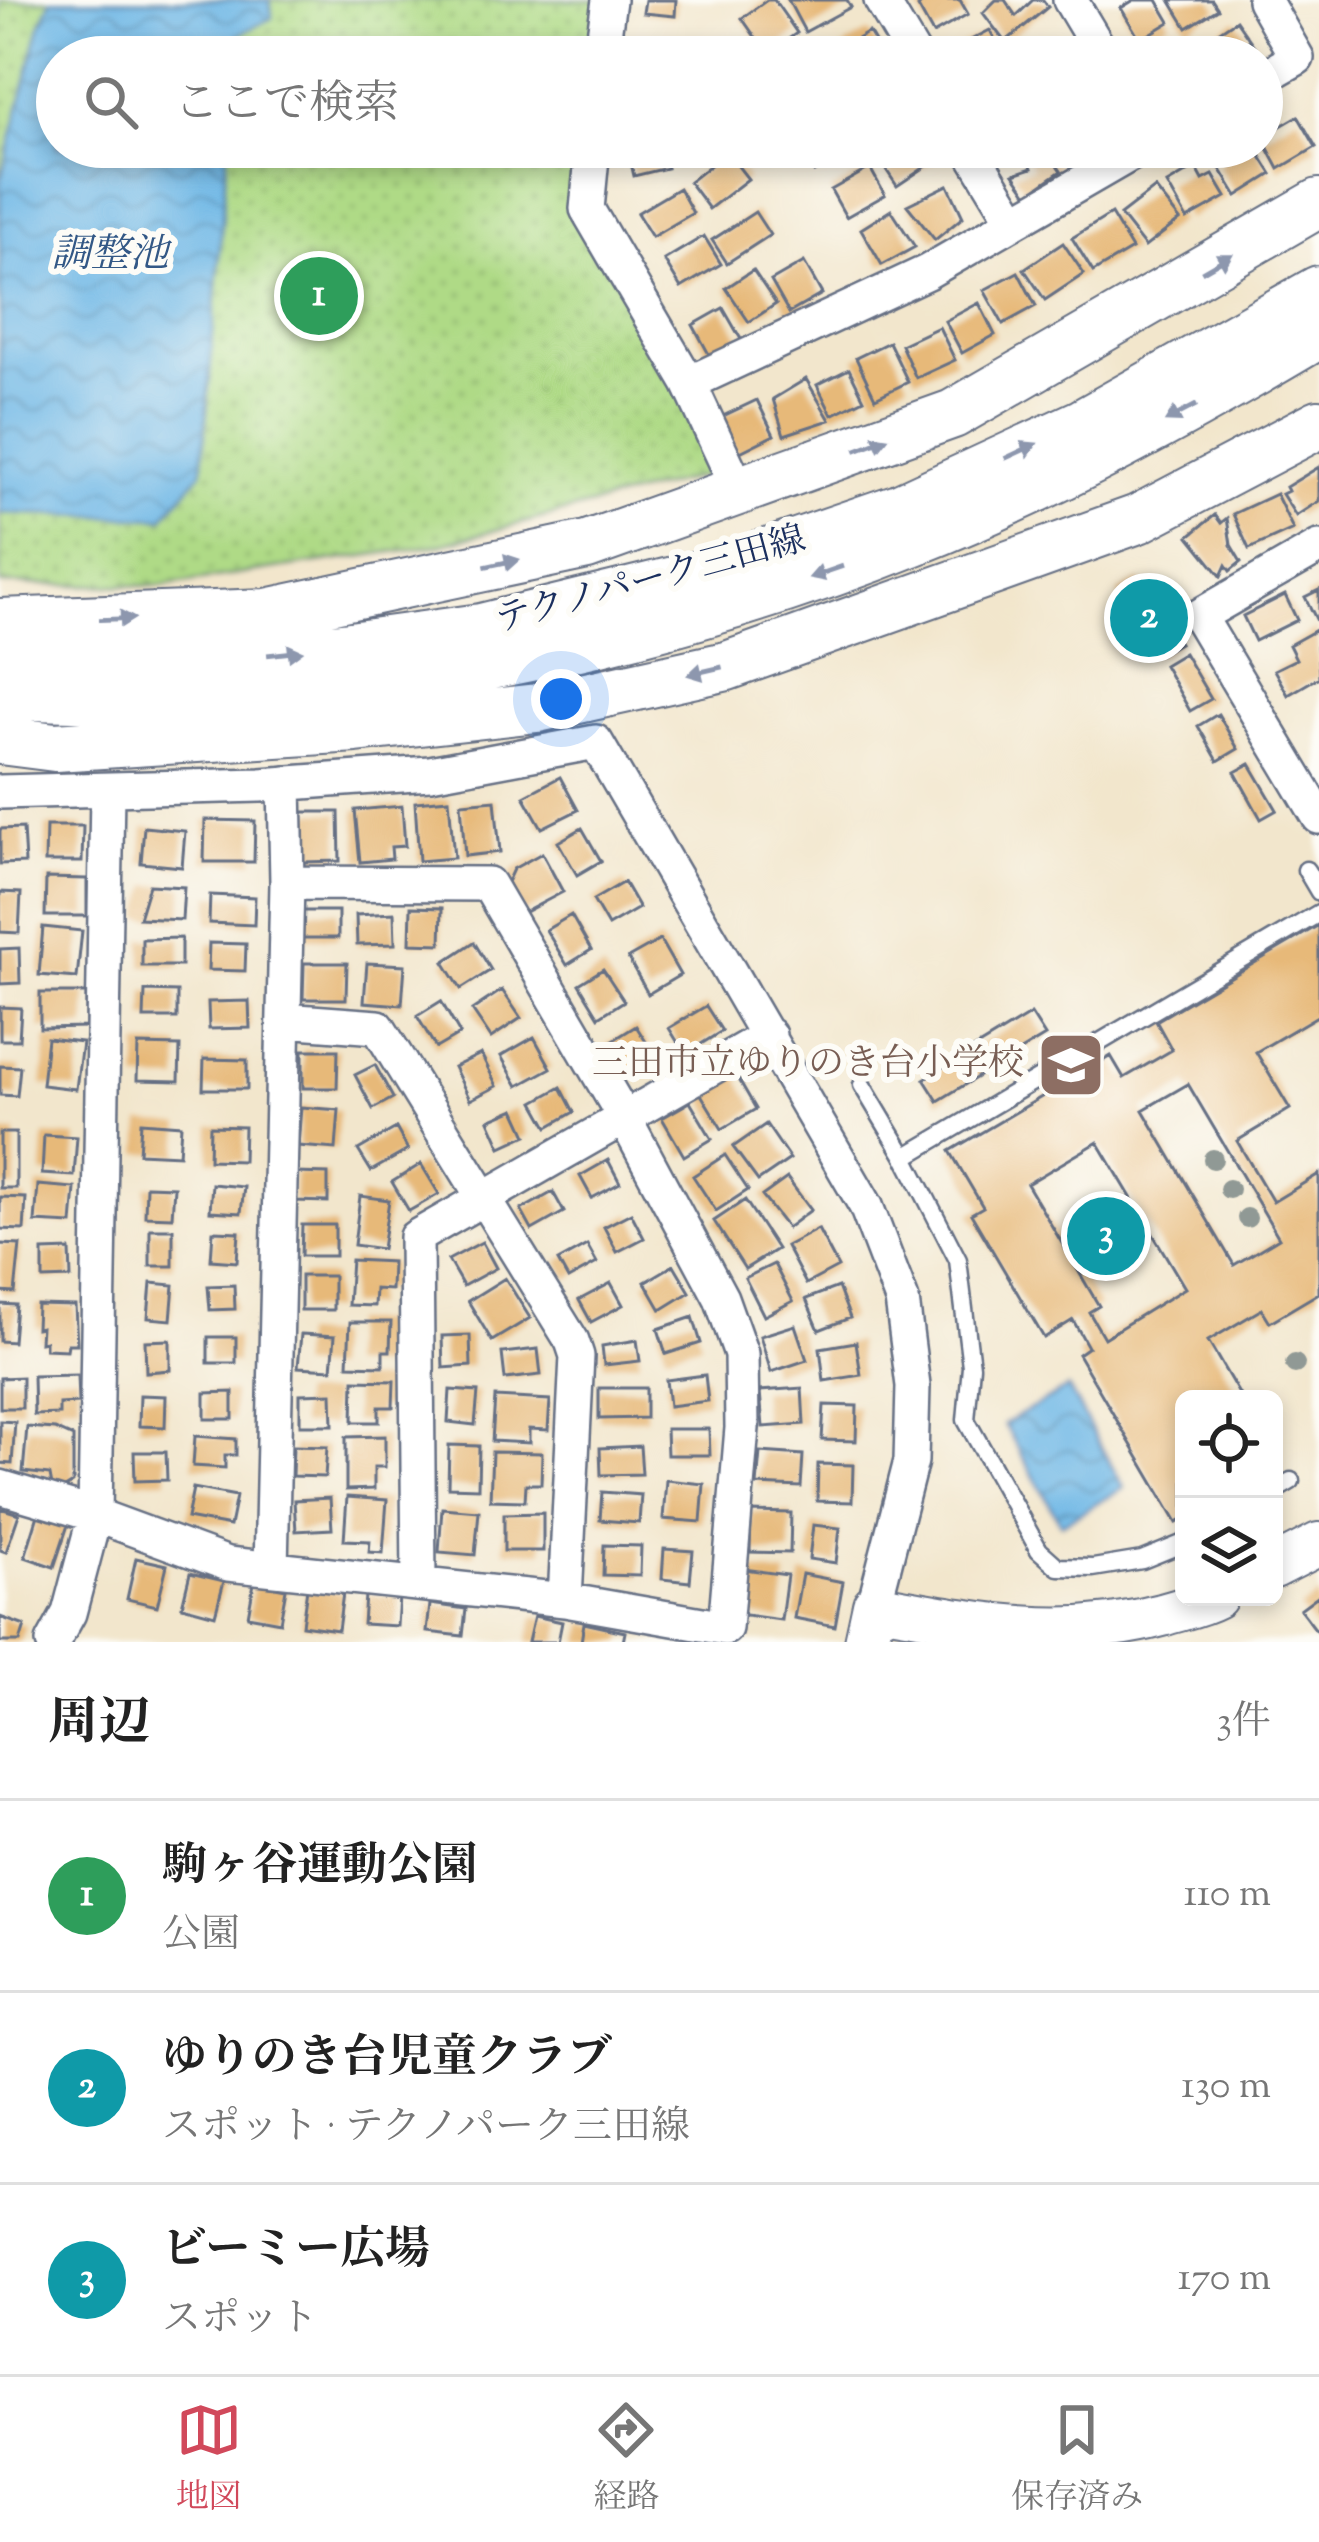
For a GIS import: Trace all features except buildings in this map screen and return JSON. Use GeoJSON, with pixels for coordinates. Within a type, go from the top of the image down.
{"type":"FeatureCollection","features":[{"type":"Feature","properties":{"kind":"main road"},"geometry":{"type":"LineString","coordinates":[[0,623],[267,613],[587,544],[953,413],[1319,203]]}},
{"type":"Feature","properties":{"kind":"main road","name":"テクノパーク三田線"},"geometry":{"type":"LineString","coordinates":[[0,656],[209,660],[343,646],[481,628],[715,572],[898,508],[1083,423],[1319,290]]}},
{"type":"Feature","properties":{"kind":"main road","name":"テクノパーク三田線"},"geometry":{"type":"LineString","coordinates":[[0,695],[209,700],[344,689],[599,640],[724,608],[915,541],[1096,458],[1319,334]]}},
{"type":"Feature","properties":{"kind":"main road"},"geometry":{"type":"LineString","coordinates":[[0,740],[55,746],[356,728],[537,708],[727,666],[1138,519],[1319,424]]}},
{"type":"Feature","properties":{"kind":"street"},"geometry":{"type":"LineString","coordinates":[[605,36],[609,0]]}},
{"type":"Feature","properties":{"kind":"street"},"geometry":{"type":"LineString","coordinates":[[880,0],[902,36]]}},
{"type":"Feature","properties":{"kind":"street"},"geometry":{"type":"LineString","coordinates":[[1070,0],[1091,36]]}},
{"type":"Feature","properties":{"kind":"street"},"geometry":{"type":"LineString","coordinates":[[1264,0],[1297,58],[1283,66]]}},
{"type":"Feature","properties":{"kind":"street"},"geometry":{"type":"LineString","coordinates":[[591,168],[587,209],[689,383],[729,469]]}},
{"type":"Feature","properties":{"kind":"street"},"geometry":{"type":"LineString","coordinates":[[982,168],[1014,221]]}},
{"type":"Feature","properties":{"kind":"street"},"geometry":{"type":"LineString","coordinates":[[689,383],[927,272],[1106,168]]}},
{"type":"Feature","properties":{"kind":"street"},"geometry":{"type":"LineString","coordinates":[[1319,547],[1199,616],[1319,817]]}},
{"type":"Feature","properties":{"kind":"street"},"geometry":{"type":"LineString","coordinates":[[0,792],[107,791],[430,773],[596,742],[866,1206],[902,1300],[913,1386],[911,1461],[870,1624],[1075,1631],[1134,1623],[1188,1606]]}},
{"type":"Feature","properties":{"kind":"street"},"geometry":{"type":"LineString","coordinates":[[272,1568],[287,883],[285,783]]}},
{"type":"Feature","properties":{"kind":"street"},"geometry":{"type":"LineString","coordinates":[[53,1642],[69,1613],[95,1515],[107,791]]}},
{"type":"Feature","properties":{"kind":"street"},"geometry":{"type":"LineString","coordinates":[[0,1487],[95,1515],[228,1564],[565,1600],[725,1628],[742,1428],[741,1354],[721,1298],[624,1118],[488,884],[287,883]]}},
{"type":"Feature","properties":{"kind":"street"},"geometry":{"type":"LineString","coordinates":[[284,1020],[378,1027],[578,1356],[565,1600]]}},
{"type":"Feature","properties":{"kind":"street"},"geometry":{"type":"LineString","coordinates":[[418,1584],[416,1237],[769,1035]]}},
{"type":"Feature","properties":{"kind":"street"},"geometry":{"type":"LineString","coordinates":[[1283,1562],[1319,1544]]}},
{"type":"Feature","properties":{"kind":"lane"},"geometry":{"type":"LineString","coordinates":[[1306,870],[1319,892]]}},
{"type":"Feature","properties":{"kind":"lane"},"geometry":{"type":"LineString","coordinates":[[905,1157],[1319,913]]}},
{"type":"Feature","properties":{"kind":"lane"},"geometry":{"type":"LineString","coordinates":[[862,1085],[958,1260],[971,1366],[966,1420],[1039,1550],[1058,1567],[1093,1568],[1142,1560],[1175,1547]]}},
{"type":"Feature","properties":{"kind":"green space"},"geometry":{"type":"Polygon","coordinates":[[[0,0],[613,0],[609,36],[36,36],[36,168],[592,168],[587,210],[729,469],[438,545],[160,586],[0,584],[0,0]]]}},
{"type":"Feature","properties":{"kind":"water","name":"調整池"},"geometry":{"type":"Polygon","coordinates":[[[51,0],[270,0],[272,18],[238,36],[37,36],[51,0]]]}},
{"type":"Feature","properties":{"kind":"water","name":"調整池"},"geometry":{"type":"Polygon","coordinates":[[[36,42],[36,168],[226,168],[202,472],[163,518],[0,513],[0,182],[36,42]]]}},
{"type":"Feature","properties":{"kind":"water"},"geometry":{"type":"Polygon","coordinates":[[[1068,1388],[1124,1488],[1061,1524],[1004,1424],[1068,1388]]]}},
{"type":"Feature","properties":{"kind":"place","name":"駒ヶ谷運動公園"},"geometry":{"type":"Point","coordinates":[319,296]}},
{"type":"Feature","properties":{"kind":"place","name":"ゆりのき台児童クラブ"},"geometry":{"type":"Point","coordinates":[1149,618]}},
{"type":"Feature","properties":{"kind":"place","name":"三田市立ゆりのき台小学校"},"geometry":{"type":"Point","coordinates":[1071,1065]}},
{"type":"Feature","properties":{"kind":"place","name":"ビーミー広場"},"geometry":{"type":"Point","coordinates":[1106,1236]}}]}
